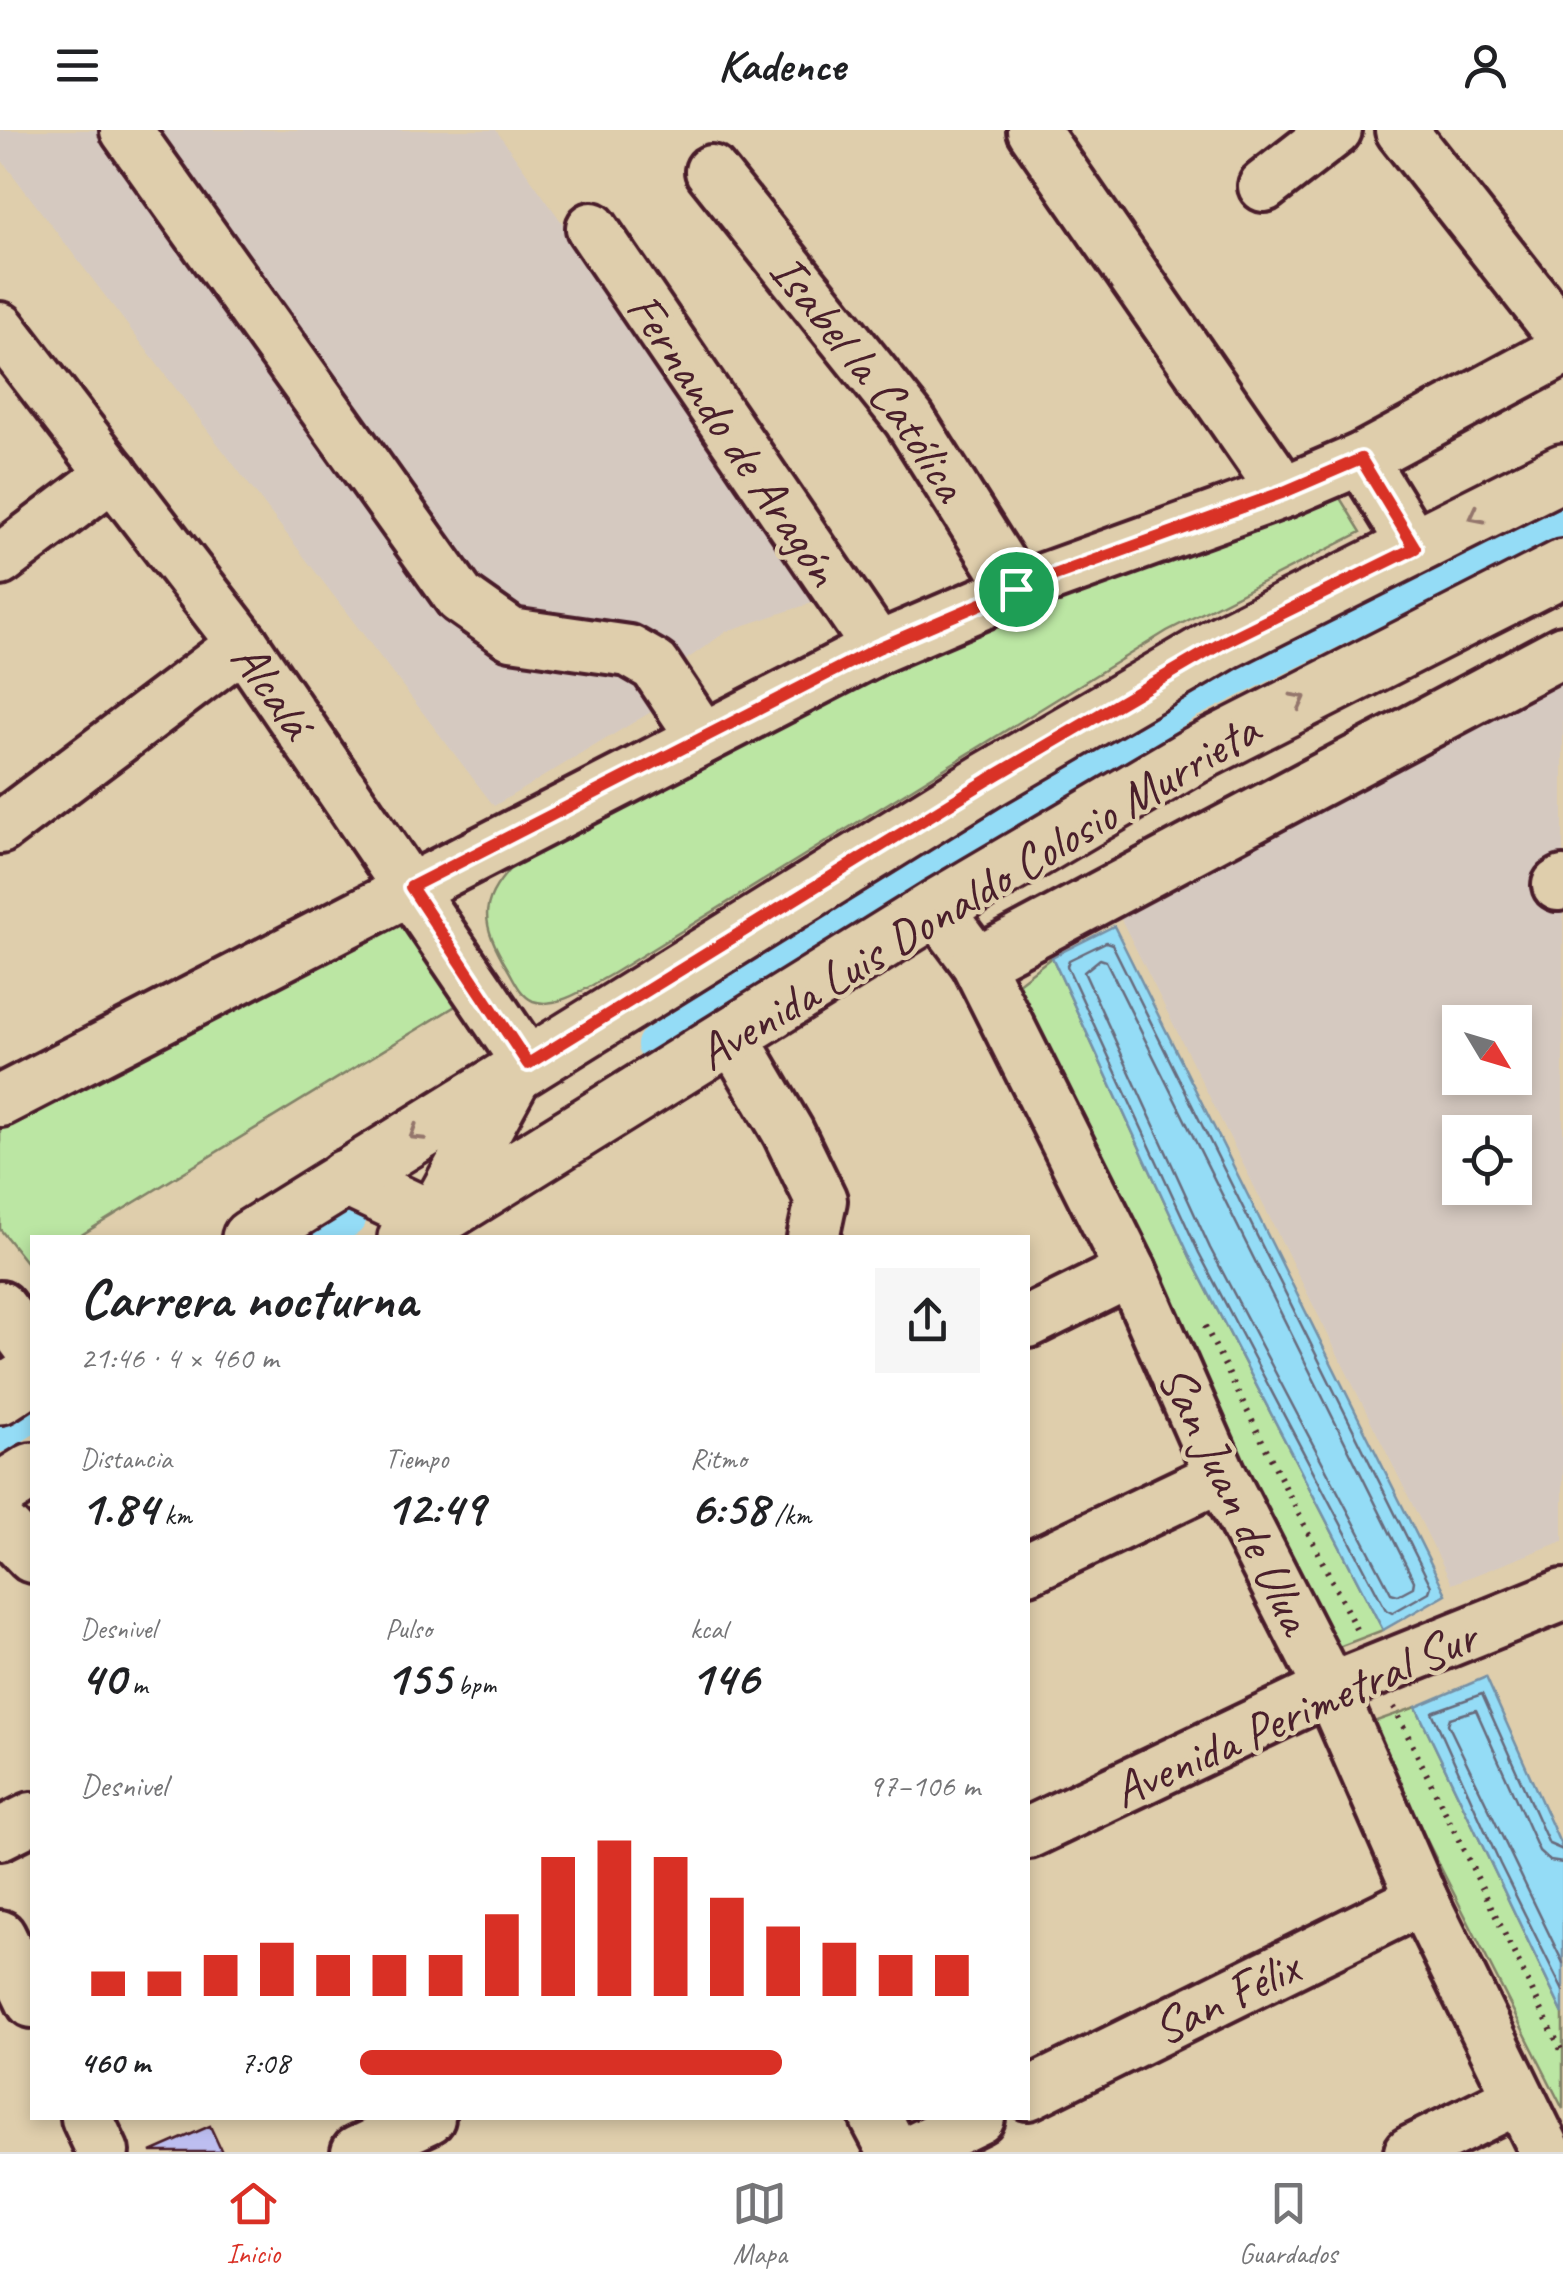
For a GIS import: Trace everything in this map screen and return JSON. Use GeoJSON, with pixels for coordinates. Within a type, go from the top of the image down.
{"type":"FeatureCollection","features":[{"type":"Feature","properties":{"kind":"main road","name":"Avenida Luis Donaldo Colosio Murrieta"},"geometry":{"type":"LineString","coordinates":[[255,1235],[624,1005],[1224,642],[1563,472]]}},
{"type":"Feature","properties":{"kind":"main road","name":"Avenida Luis Donaldo Colosio Murrieta"},"geometry":{"type":"LineString","coordinates":[[428,1232],[508,1174],[731,1035],[1199,753],[1365,664],[1563,568]]}},
{"type":"Feature","properties":{"kind":"main road"},"geometry":{"type":"LineString","coordinates":[[624,1005],[614,1032],[620,1059],[640,1076],[667,1075]]}},
{"type":"Feature","properties":{"kind":"main road"},"geometry":{"type":"LineString","coordinates":[[345,1178],[428,1232],[458,1182],[500,1094],[522,1068],[542,1086],[547,1113],[508,1174]]}},
{"type":"Feature","properties":{"kind":"main road"},"geometry":{"type":"LineString","coordinates":[[0,1396],[30,1376]]}},
{"type":"Feature","properties":{"kind":"main road"},"geometry":{"type":"LineString","coordinates":[[0,1491],[30,1471]]}},
{"type":"Feature","properties":{"kind":"street"},"geometry":{"type":"LineString","coordinates":[[126,130],[460,598],[511,634],[629,651],[655,666],[703,738]]}},
{"type":"Feature","properties":{"kind":"street"},"geometry":{"type":"LineString","coordinates":[[1032,130],[1284,492]]}},
{"type":"Feature","properties":{"kind":"street"},"geometry":{"type":"LineString","coordinates":[[1264,186],[1336,130]]}},
{"type":"Feature","properties":{"kind":"street"},"geometry":{"type":"LineString","coordinates":[[1401,130],[1563,336]]}},
{"type":"Feature","properties":{"kind":"street","name":"Isabel la Católica"},"geometry":{"type":"LineString","coordinates":[[711,171],[909,419],[1016,589]]}},
{"type":"Feature","properties":{"kind":"street","name":"Fernando de Aragón"},"geometry":{"type":"LineString","coordinates":[[592,228],[878,648]]}},
{"type":"Feature","properties":{"kind":"street","name":"Alcalá"},"geometry":{"type":"LineString","coordinates":[[0,328],[243,644],[411,887],[522,1068]]}},
{"type":"Feature","properties":{"kind":"street"},"geometry":{"type":"LineString","coordinates":[[0,1102],[878,648],[1016,589],[1284,492],[1361,459],[1563,350]]}},
{"type":"Feature","properties":{"kind":"street"},"geometry":{"type":"LineString","coordinates":[[1361,459],[1415,548]]}},
{"type":"Feature","properties":{"kind":"street"},"geometry":{"type":"LineString","coordinates":[[0,560],[113,474]]}},
{"type":"Feature","properties":{"kind":"street"},"geometry":{"type":"LineString","coordinates":[[0,828],[243,644]]}},
{"type":"Feature","properties":{"kind":"street"},"geometry":{"type":"LineString","coordinates":[[977,962],[1563,650]]}},
{"type":"Feature","properties":{"kind":"street","name":"San Juan de Ulua"},"geometry":{"type":"LineString","coordinates":[[936,908],[977,962],[1130,1271],[1221,1476],[1330,1689],[1422,1899],[1546,2152]]}},
{"type":"Feature","properties":{"kind":"street"},"geometry":{"type":"LineString","coordinates":[[731,1035],[788,1132],[820,1200],[814,1235]]}},
{"type":"Feature","properties":{"kind":"street"},"geometry":{"type":"LineString","coordinates":[[1030,1321],[1130,1271]]}},
{"type":"Feature","properties":{"kind":"street"},"geometry":{"type":"LineString","coordinates":[[0,1307],[30,1347]]}},
{"type":"Feature","properties":{"kind":"street"},"geometry":{"type":"LineString","coordinates":[[1030,1567],[1221,1476]]}},
{"type":"Feature","properties":{"kind":"street"},"geometry":{"type":"LineString","coordinates":[[0,1524],[30,1554]]}},
{"type":"Feature","properties":{"kind":"street","name":"Avenida Perimetral Sur"},"geometry":{"type":"LineString","coordinates":[[1030,1833],[1330,1689],[1563,1595]]}},
{"type":"Feature","properties":{"kind":"street"},"geometry":{"type":"LineString","coordinates":[[0,1834],[30,1819]]}},
{"type":"Feature","properties":{"kind":"street","name":"San Félix"},"geometry":{"type":"LineString","coordinates":[[1030,2093],[1422,1899]]}},
{"type":"Feature","properties":{"kind":"street"},"geometry":{"type":"LineString","coordinates":[[0,1936],[30,1998]]}},
{"type":"Feature","properties":{"kind":"street"},"geometry":{"type":"LineString","coordinates":[[1410,2152],[1520,2098]]}},
{"type":"Feature","properties":{"kind":"street"},"geometry":{"type":"LineString","coordinates":[[88,2120],[103,2152]]}},
{"type":"Feature","properties":{"kind":"street"},"geometry":{"type":"LineString","coordinates":[[356,2152],[426,2120]]}},
{"type":"Feature","properties":{"kind":"street"},"geometry":{"type":"LineString","coordinates":[[877,2120],[894,2152]]}},
{"type":"Feature","properties":{"kind":"street"},"geometry":{"type":"LineString","coordinates":[[909,2152],[975,2120]]}},
{"type":"Feature","properties":{"kind":"path"},"geometry":{"type":"LineString","coordinates":[[1204,1323],[1563,2054]]}},
{"type":"Feature","properties":{"kind":"shaded area"},"geometry":{"type":"Polygon","coordinates":[[[0,130],[496,130],[603,280],[818,601],[727,631],[676,667],[691,688],[494,806],[0,158],[0,130]]]}},
{"type":"Feature","properties":{"kind":"shaded area"},"geometry":{"type":"Polygon","coordinates":[[[1563,676],[1563,1541],[1452,1584],[1117,911],[1563,676]]]}},
{"type":"Feature","properties":{"kind":"green space"},"geometry":{"type":"Polygon","coordinates":[[[1340,498],[1361,532],[1167,631],[612,974],[553,1002],[533,1001],[516,984],[492,937],[487,911],[497,886],[521,857],[886,664],[1340,498]]]}},
{"type":"Feature","properties":{"kind":"green space"},"geometry":{"type":"Polygon","coordinates":[[[396,912],[457,1005],[81,1235],[30,1235],[30,1267],[0,1229],[0,1122],[396,912]]]}},
{"type":"Feature","properties":{"kind":"green space"},"geometry":{"type":"Polygon","coordinates":[[[1052,957],[1190,1257],[1383,1630],[1336,1648],[1209,1403],[1009,990],[1052,957]]]}},
{"type":"Feature","properties":{"kind":"green space"},"geometry":{"type":"Polygon","coordinates":[[[1416,1707],[1563,2014],[1563,2109],[1368,1724],[1416,1707]]]}},
{"type":"Feature","properties":{"kind":"water"},"geometry":{"type":"Polygon","coordinates":[[[1114,926],[1446,1594],[1383,1630],[1190,1257],[1052,957],[1114,926]]]}},
{"type":"Feature","properties":{"kind":"water"},"geometry":{"type":"Polygon","coordinates":[[[1486,1677],[1563,1850],[1563,2014],[1416,1707],[1486,1677]]]}},
{"type":"Feature","properties":{"kind":"building"},"geometry":{"type":"Polygon","coordinates":[[[210,2126],[222,2152],[151,2152],[210,2126]]]}},
{"type":"Feature","properties":{"kind":"waterway"},"geometry":{"type":"LineString","coordinates":[[656,1045],[978,841],[1186,701],[1563,515]]}},
{"type":"Feature","properties":{"kind":"waterway"},"geometry":{"type":"LineString","coordinates":[[321,1235],[347,1218]]}},
{"type":"Feature","properties":{"kind":"waterway"},"geometry":{"type":"LineString","coordinates":[[0,1433],[30,1414]]}},
{"type":"Feature","properties":{"kind":"route"},"geometry":{"type":"LineString","coordinates":[[1361,459],[1415,548],[1224,642],[988,780],[528,1064],[411,887],[878,648],[1016,589],[1284,492],[1361,459]]}}]}
